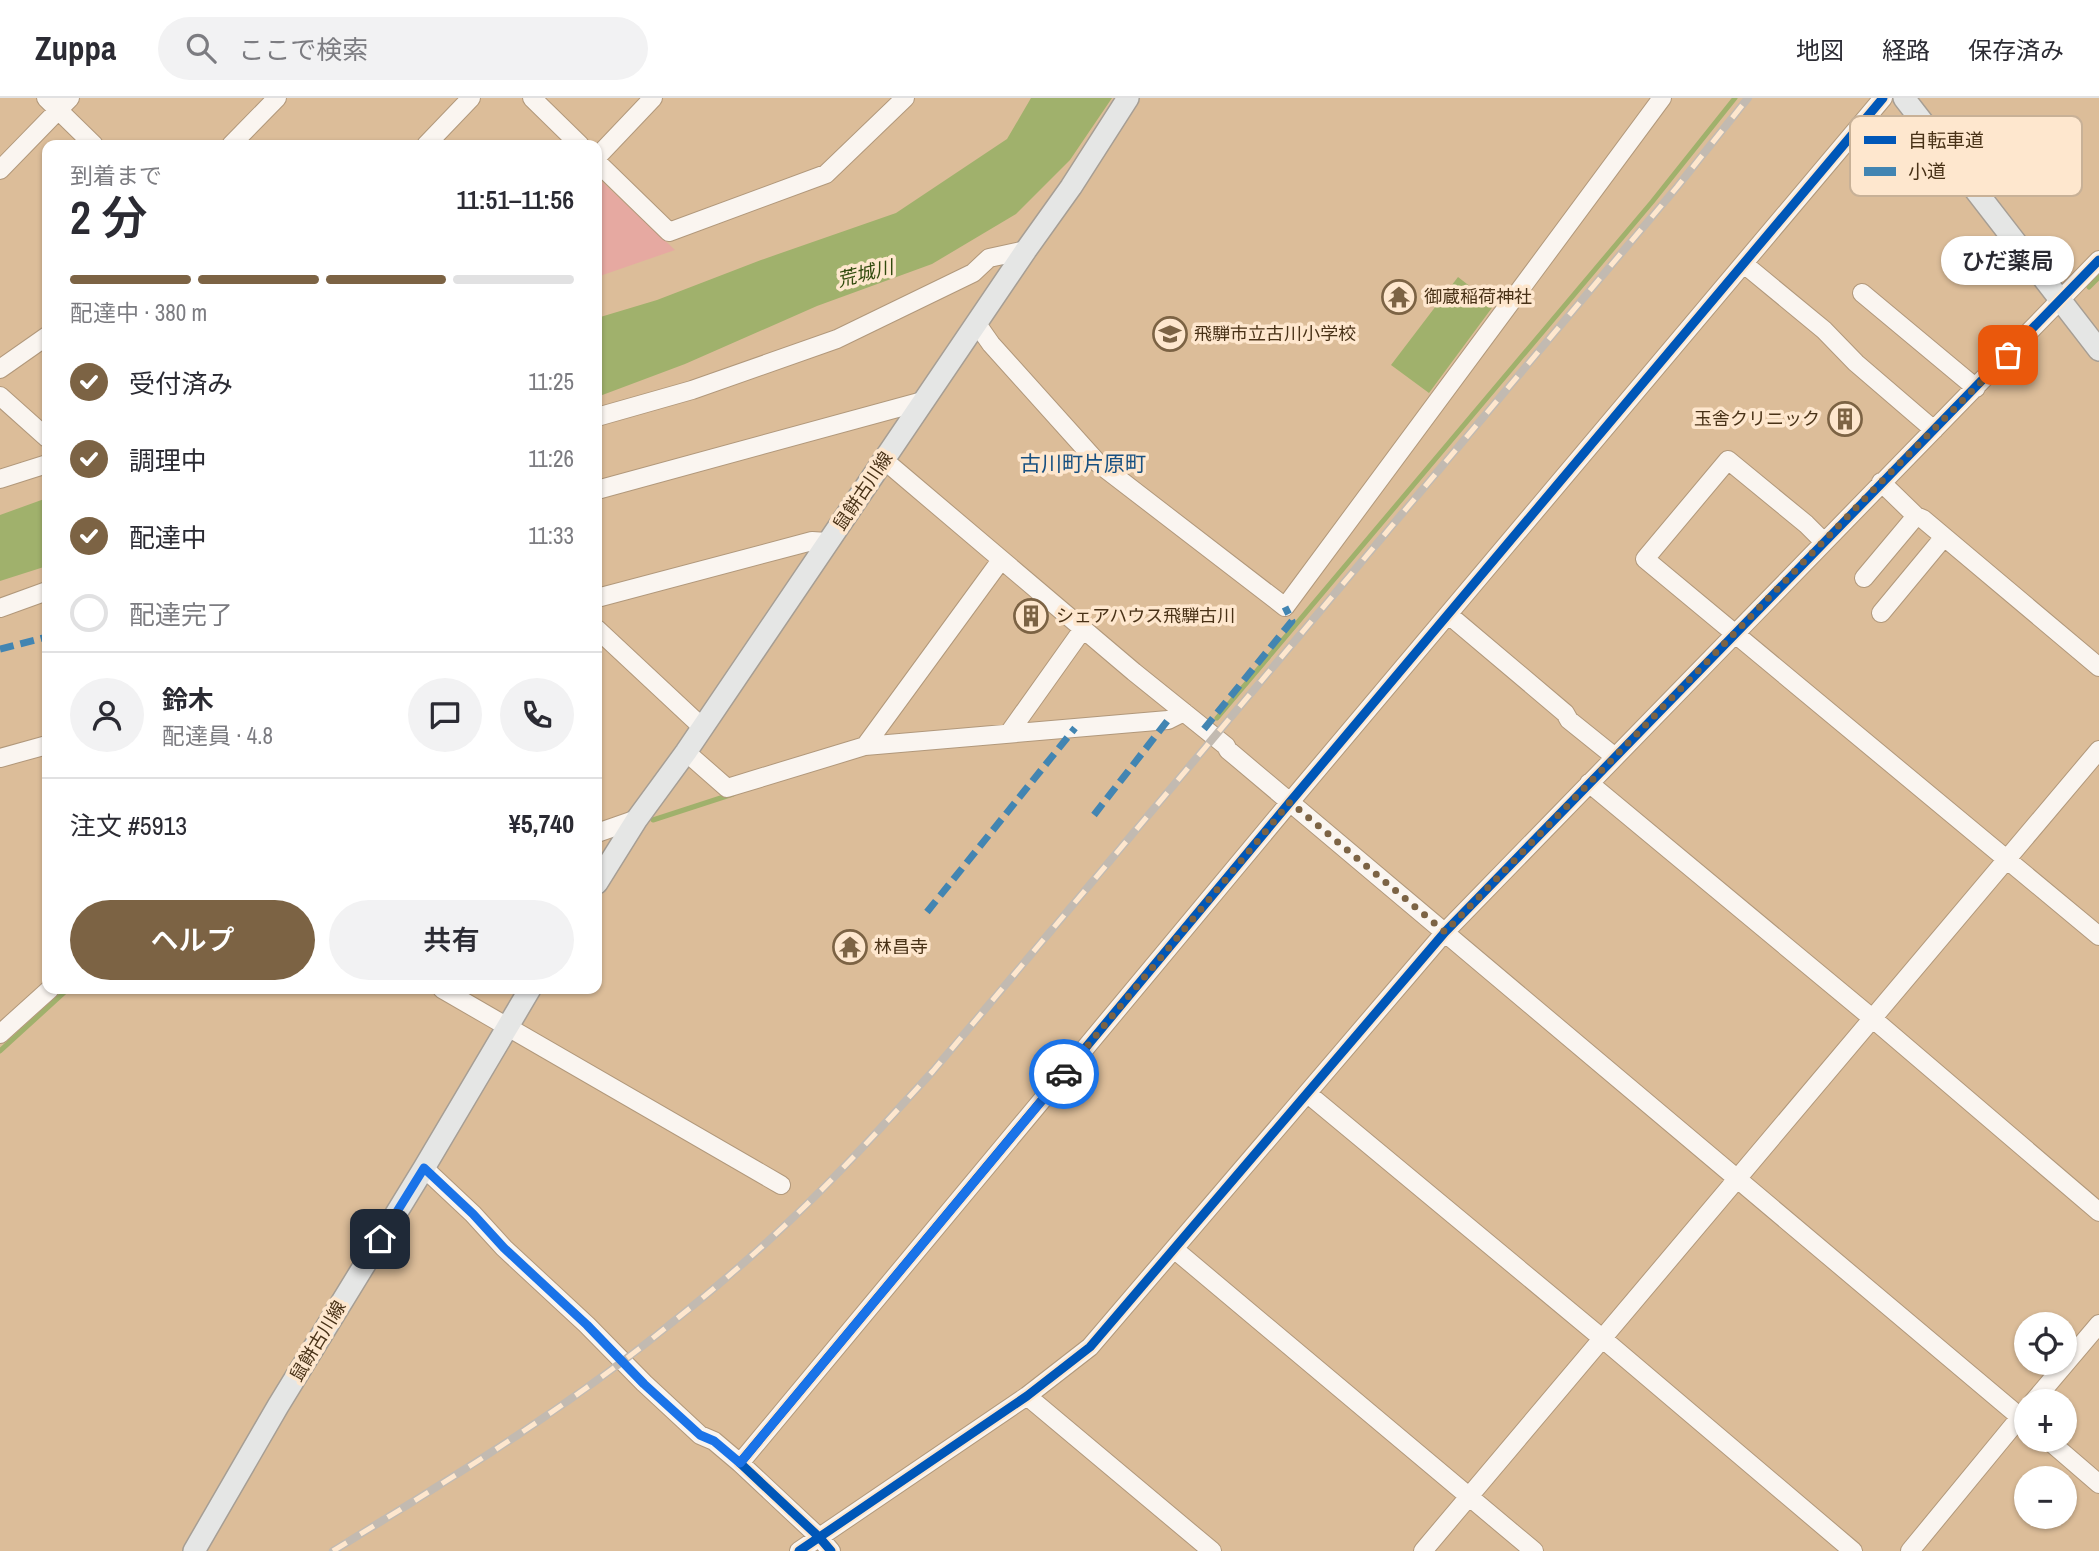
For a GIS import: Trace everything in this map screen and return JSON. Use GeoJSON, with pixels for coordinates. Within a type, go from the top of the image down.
{"type":"FeatureCollection","features":[{"type":"Feature","properties":{"kind":"main road","name":"鼠餅古川線"},"geometry":{"type":"LineString","coordinates":[[602,875],[637,819],[1071,187],[1128,98]]}},
{"type":"Feature","properties":{"kind":"main road"},"geometry":{"type":"LineString","coordinates":[[1904,98],[1918,116]]}},
{"type":"Feature","properties":{"kind":"main road"},"geometry":{"type":"LineString","coordinates":[[1980,196],[2099,350]]}},
{"type":"Feature","properties":{"kind":"main road","name":"鼠餅古川線"},"geometry":{"type":"LineString","coordinates":[[194,1551],[278,1406],[527,994]]}},
{"type":"Feature","properties":{"kind":"street"},"geometry":{"type":"LineString","coordinates":[[236,140],[277,98]]}},
{"type":"Feature","properties":{"kind":"street"},"geometry":{"type":"LineString","coordinates":[[431,140],[471,98]]}},
{"type":"Feature","properties":{"kind":"street"},"geometry":{"type":"LineString","coordinates":[[532,98],[575,140]]}},
{"type":"Feature","properties":{"kind":"street"},"geometry":{"type":"LineString","coordinates":[[602,154],[653,98]]}},
{"type":"Feature","properties":{"kind":"street"},"geometry":{"type":"LineString","coordinates":[[1868,116],[1883,98]]}},
{"type":"Feature","properties":{"kind":"street"},"geometry":{"type":"LineString","coordinates":[[977,324],[991,345],[1098,463],[1285,607],[1661,99]]}},
{"type":"Feature","properties":{"kind":"street"},"geometry":{"type":"LineString","coordinates":[[0,170],[58,102],[90,140]]}},
{"type":"Feature","properties":{"kind":"street"},"geometry":{"type":"LineString","coordinates":[[602,165],[669,232],[826,174],[894,102]]}},
{"type":"Feature","properties":{"kind":"street"},"geometry":{"type":"LineString","coordinates":[[740,1463],[1290,802],[1850,137]]}},
{"type":"Feature","properties":{"kind":"street"},"geometry":{"type":"LineString","coordinates":[[602,416],[692,390],[837,339],[973,273],[989,258],[1026,250]]}},
{"type":"Feature","properties":{"kind":"street"},"geometry":{"type":"LineString","coordinates":[[799,1551],[825,1544],[1090,1347],[1445,932],[2099,260]]}},
{"type":"Feature","properties":{"kind":"street"},"geometry":{"type":"LineString","coordinates":[[1744,264],[1824,330],[1856,363],[1934,430]]}},
{"type":"Feature","properties":{"kind":"street"},"geometry":{"type":"LineString","coordinates":[[1863,293],[1976,388]]}},
{"type":"Feature","properties":{"kind":"street"},"geometry":{"type":"LineString","coordinates":[[0,369],[42,340]]}},
{"type":"Feature","properties":{"kind":"street"},"geometry":{"type":"LineString","coordinates":[[0,396],[42,434]]}},
{"type":"Feature","properties":{"kind":"street"},"geometry":{"type":"LineString","coordinates":[[602,489],[923,401]]}},
{"type":"Feature","properties":{"kind":"street"},"geometry":{"type":"LineString","coordinates":[[884,460],[1737,1179],[2014,1408]]}},
{"type":"Feature","properties":{"kind":"street"},"geometry":{"type":"LineString","coordinates":[[1824,542],[1728,460],[1645,559],[2099,936]]}},
{"type":"Feature","properties":{"kind":"street"},"geometry":{"type":"LineString","coordinates":[[0,480],[42,466]]}},
{"type":"Feature","properties":{"kind":"street"},"geometry":{"type":"LineString","coordinates":[[1881,482],[1916,516],[1923,519],[2099,667]]}},
{"type":"Feature","properties":{"kind":"street"},"geometry":{"type":"LineString","coordinates":[[1864,578],[1916,516]]}},
{"type":"Feature","properties":{"kind":"street"},"geometry":{"type":"LineString","coordinates":[[1881,613],[1944,537]]}},
{"type":"Feature","properties":{"kind":"street"},"geometry":{"type":"LineString","coordinates":[[602,597],[812,541],[827,542]]}},
{"type":"Feature","properties":{"kind":"street"},"geometry":{"type":"LineString","coordinates":[[865,746],[1002,560]]}},
{"type":"Feature","properties":{"kind":"street"},"geometry":{"type":"LineString","coordinates":[[0,608],[42,593]]}},
{"type":"Feature","properties":{"kind":"street"},"geometry":{"type":"LineString","coordinates":[[1448,615],[1615,757]]}},
{"type":"Feature","properties":{"kind":"street"},"geometry":{"type":"LineString","coordinates":[[1009,733],[1083,629]]}},
{"type":"Feature","properties":{"kind":"street"},"geometry":{"type":"LineString","coordinates":[[602,634],[702,727]]}},
{"type":"Feature","properties":{"kind":"street"},"geometry":{"type":"LineString","coordinates":[[685,752],[727,788],[865,746],[1168,720],[1184,712]]}},
{"type":"Feature","properties":{"kind":"street"},"geometry":{"type":"LineString","coordinates":[[0,758],[42,747]]}},
{"type":"Feature","properties":{"kind":"street"},"geometry":{"type":"LineString","coordinates":[[1423,1551],[2099,750]]}},
{"type":"Feature","properties":{"kind":"street"},"geometry":{"type":"LineString","coordinates":[[1589,783],[1872,1018],[2099,1212]]}},
{"type":"Feature","properties":{"kind":"street"},"geometry":{"type":"LineString","coordinates":[[602,830],[637,819]]}},
{"type":"Feature","properties":{"kind":"street"},"geometry":{"type":"LineString","coordinates":[[0,1034],[44,994]]}},
{"type":"Feature","properties":{"kind":"street"},"geometry":{"type":"LineString","coordinates":[[451,994],[781,1185]]}},
{"type":"Feature","properties":{"kind":"street"},"geometry":{"type":"LineString","coordinates":[[1308,1094],[1853,1551]]}},
{"type":"Feature","properties":{"kind":"street"},"geometry":{"type":"LineString","coordinates":[[424,1168],[473,1214],[504,1248],[587,1325],[644,1384],[700,1435],[714,1441],[740,1463],[825,1544]]}},
{"type":"Feature","properties":{"kind":"street"},"geometry":{"type":"LineString","coordinates":[[1174,1249],[1534,1551]]}},
{"type":"Feature","properties":{"kind":"street"},"geometry":{"type":"LineString","coordinates":[[2044,1389],[2099,1324]]}},
{"type":"Feature","properties":{"kind":"street"},"geometry":{"type":"LineString","coordinates":[[1027,1396],[1212,1551]]}},
{"type":"Feature","properties":{"kind":"street"},"geometry":{"type":"LineString","coordinates":[[1910,1551],[2014,1428]]}},
{"type":"Feature","properties":{"kind":"street"},"geometry":{"type":"LineString","coordinates":[[2062,1452],[2099,1484]]}},
{"type":"Feature","properties":{"kind":"shaded area"},"geometry":{"type":"Polygon","coordinates":[[[602,182],[675,250],[602,275],[602,182]]]}},
{"type":"Feature","properties":{"kind":"water","name":"荒城川"},"geometry":{"type":"Polygon","coordinates":[[[1031,98],[1112,98],[1070,160],[1016,214],[932,264],[817,306],[685,364],[602,395],[602,316],[657,300],[896,213],[1007,139],[1031,98]]]}},
{"type":"Feature","properties":{"kind":"water"},"geometry":{"type":"Polygon","coordinates":[[[1458,277],[1494,305],[1429,393],[1391,365],[1458,277]]]}},
{"type":"Feature","properties":{"kind":"water"},"geometry":{"type":"Polygon","coordinates":[[[42,500],[42,568],[0,581],[0,515],[42,500]]]}},
{"type":"Feature","properties":{"kind":"waterway"},"geometry":{"type":"LineString","coordinates":[[1217,718],[1652,202],[1735,98]]}},
{"type":"Feature","properties":{"kind":"waterway"},"geometry":{"type":"LineString","coordinates":[[2089,287],[2099,277]]}},
{"type":"Feature","properties":{"kind":"waterway"},"geometry":{"type":"LineString","coordinates":[[653,820],[733,794]]}},
{"type":"Feature","properties":{"kind":"waterway"},"geometry":{"type":"LineString","coordinates":[[0,1051],[63,994]]}},
{"type":"Feature","properties":{"kind":"railway"},"geometry":{"type":"LineString","coordinates":[[333,1551],[508,1442],[634,1353],[738,1268],[839,1172],[933,1071],[1677,187],[1748,98]]}},
{"type":"Feature","properties":{"kind":"marked path"},"geometry":{"type":"LineString","coordinates":[[1204,729],[1292,621],[1285,607]]}},
{"type":"Feature","properties":{"kind":"marked path"},"geometry":{"type":"LineString","coordinates":[[0,649],[42,638]]}},
{"type":"Feature","properties":{"kind":"marked path"},"geometry":{"type":"LineString","coordinates":[[1094,815],[1168,720]]}},
{"type":"Feature","properties":{"kind":"marked path"},"geometry":{"type":"LineString","coordinates":[[927,912],[1075,728]]}},
{"type":"Feature","properties":{"kind":"cycle path"},"geometry":{"type":"LineString","coordinates":[[1868,116],[1883,98]]}},
{"type":"Feature","properties":{"kind":"cycle path"},"geometry":{"type":"LineString","coordinates":[[831,1551],[740,1463],[1290,802],[1850,137]]}},
{"type":"Feature","properties":{"kind":"cycle path"},"geometry":{"type":"LineString","coordinates":[[799,1551],[1027,1396],[1090,1347],[1445,932],[2099,260]]}},
{"type":"Feature","properties":{"kind":"way so far"},"geometry":{"type":"LineString","coordinates":[[1064,1074],[1290,802],[1445,932],[1881,482],[2008,355]]}},
{"type":"Feature","properties":{"kind":"place","name":"御蔵稲荷神社"},"geometry":{"type":"Point","coordinates":[1399,297]}},
{"type":"Feature","properties":{"kind":"place","name":"飛騨市立古川小学校"},"geometry":{"type":"Point","coordinates":[1170,334]}},
{"type":"Feature","properties":{"kind":"place","name":"ひだ薬局"},"geometry":{"type":"Point","coordinates":[2008,355]}},
{"type":"Feature","properties":{"kind":"place","name":"玉舎クリニック"},"geometry":{"type":"Point","coordinates":[1845,419]}},
{"type":"Feature","properties":{"kind":"place","name":"シェアハウス飛騨古川"},"geometry":{"type":"Point","coordinates":[1031,616]}},
{"type":"Feature","properties":{"kind":"place","name":"林昌寺"},"geometry":{"type":"Point","coordinates":[850,947]}},
{"type":"Feature","properties":{"kind":"district","name":"古川町片原町"},"geometry":{"type":"Point","coordinates":[1083,464]}},
{"type":"Feature","properties":{"kind":"route"},"geometry":{"type":"LineString","coordinates":[[380,1239],[424,1168],[473,1214],[504,1248],[587,1325],[644,1384],[700,1435],[714,1441],[740,1463],[1064,1074]]}}]}
